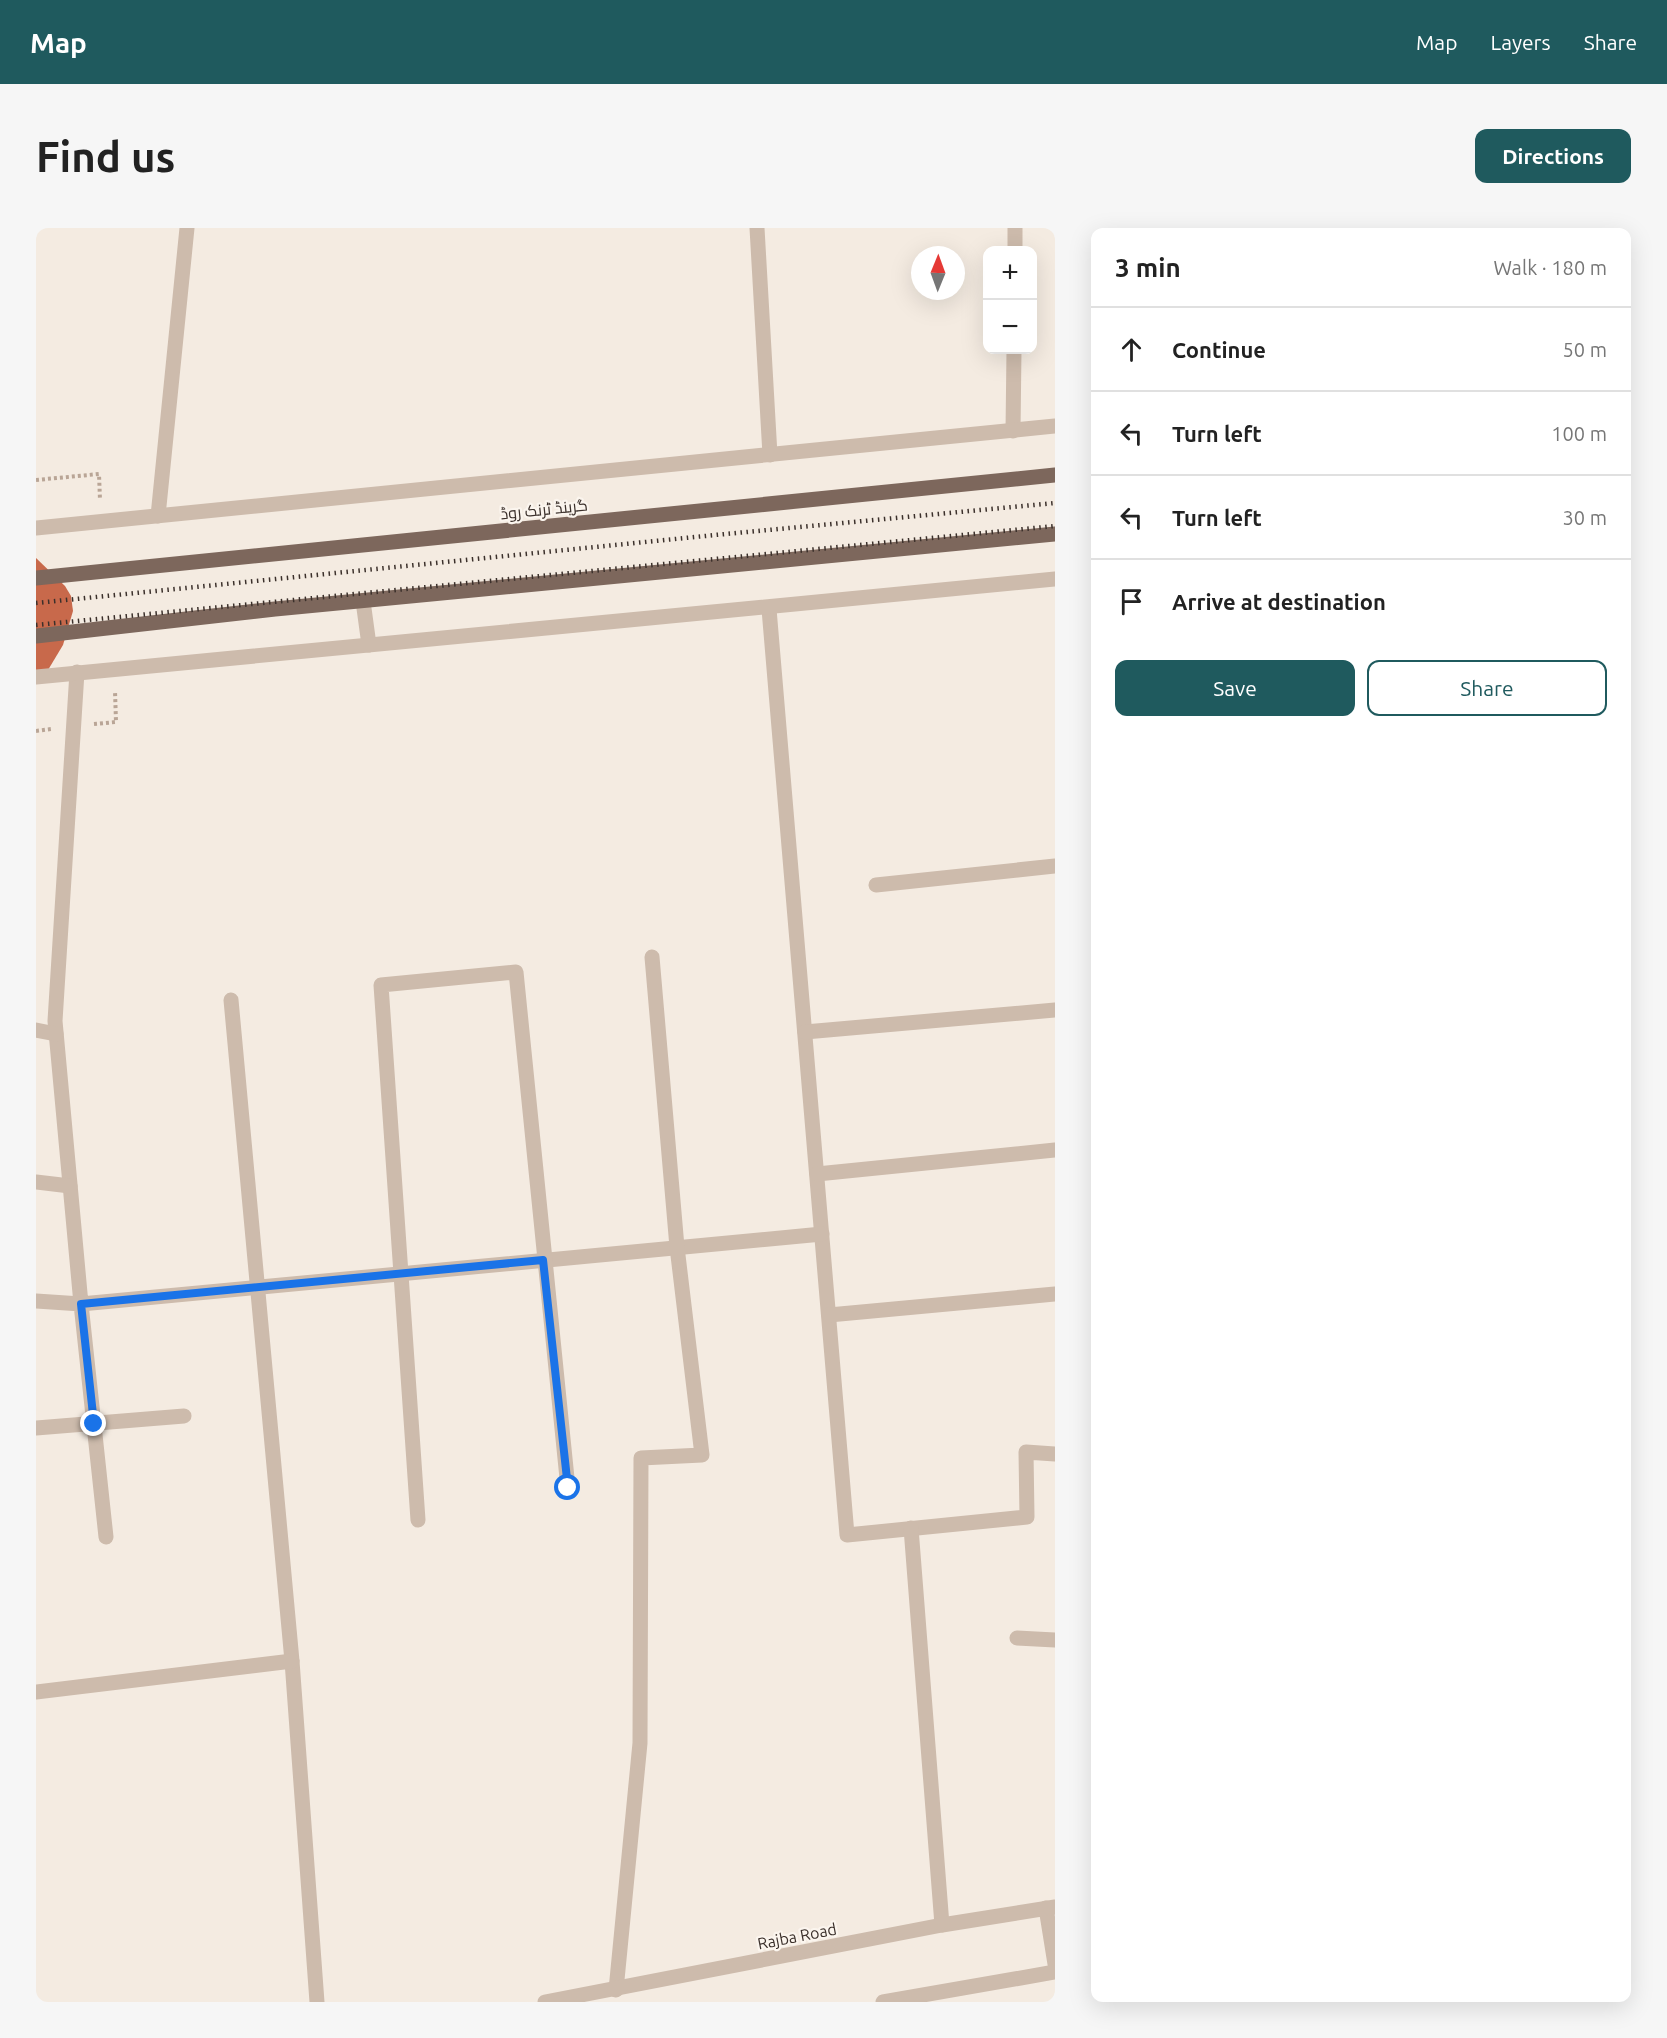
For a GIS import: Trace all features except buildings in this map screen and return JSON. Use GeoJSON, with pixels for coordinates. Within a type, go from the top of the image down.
{"type":"FeatureCollection","features":[{"type":"Feature","properties":{"kind":"main road","name":"گرینڈ ٹرنک روڈ"},"geometry":{"type":"LineString","coordinates":[[36,578],[1055,475]]}},
{"type":"Feature","properties":{"kind":"main road"},"geometry":{"type":"LineString","coordinates":[[36,636],[363,601],[1055,534]]}},
{"type":"Feature","properties":{"kind":"street"},"geometry":{"type":"LineString","coordinates":[[158,516],[187,228]]}},
{"type":"Feature","properties":{"kind":"street"},"geometry":{"type":"LineString","coordinates":[[757,228],[770,455]]}},
{"type":"Feature","properties":{"kind":"street"},"geometry":{"type":"LineString","coordinates":[[1015,228],[1015,246]]}},
{"type":"Feature","properties":{"kind":"street"},"geometry":{"type":"LineString","coordinates":[[1013,431],[1014,354]]}},
{"type":"Feature","properties":{"kind":"street"},"geometry":{"type":"LineString","coordinates":[[36,528],[1055,426]]}},
{"type":"Feature","properties":{"kind":"street"},"geometry":{"type":"LineString","coordinates":[[36,677],[769,609],[1055,579]]}},
{"type":"Feature","properties":{"kind":"street"},"geometry":{"type":"LineString","coordinates":[[363,601],[369,645]]}},
{"type":"Feature","properties":{"kind":"street"},"geometry":{"type":"LineString","coordinates":[[769,609],[847,1535],[1027,1517],[1026,1452],[1055,1454]]}},
{"type":"Feature","properties":{"kind":"street"},"geometry":{"type":"LineString","coordinates":[[77,672],[56,1034],[81,1304],[106,1537]]}},
{"type":"Feature","properties":{"kind":"street"},"geometry":{"type":"LineString","coordinates":[[876,885],[1055,866]]}},
{"type":"Feature","properties":{"kind":"street"},"geometry":{"type":"LineString","coordinates":[[616,1990],[640,1743],[641,1458],[702,1455],[677,1247],[652,957]]}},
{"type":"Feature","properties":{"kind":"street"},"geometry":{"type":"LineString","coordinates":[[418,1520],[381,985],[516,972],[543,1260],[568,1488]]}},
{"type":"Feature","properties":{"kind":"street"},"geometry":{"type":"LineString","coordinates":[[231,1000],[292,1661],[317,2002]]}},
{"type":"Feature","properties":{"kind":"street"},"geometry":{"type":"LineString","coordinates":[[805,1032],[1055,1010]]}},
{"type":"Feature","properties":{"kind":"street"},"geometry":{"type":"LineString","coordinates":[[36,1030],[56,1034]]}},
{"type":"Feature","properties":{"kind":"street"},"geometry":{"type":"LineString","coordinates":[[817,1174],[1055,1150]]}},
{"type":"Feature","properties":{"kind":"street"},"geometry":{"type":"LineString","coordinates":[[36,1182],[70,1186]]}},
{"type":"Feature","properties":{"kind":"street"},"geometry":{"type":"LineString","coordinates":[[36,1301],[81,1304],[822,1234]]}},
{"type":"Feature","properties":{"kind":"street"},"geometry":{"type":"LineString","coordinates":[[829,1315],[1055,1294]]}},
{"type":"Feature","properties":{"kind":"street"},"geometry":{"type":"LineString","coordinates":[[36,1428],[184,1416]]}},
{"type":"Feature","properties":{"kind":"street"},"geometry":{"type":"LineString","coordinates":[[911,1528],[942,1925]]}},
{"type":"Feature","properties":{"kind":"street"},"geometry":{"type":"LineString","coordinates":[[1017,1638],[1055,1640]]}},
{"type":"Feature","properties":{"kind":"street"},"geometry":{"type":"LineString","coordinates":[[36,1692],[292,1661]]}},
{"type":"Feature","properties":{"kind":"street"},"geometry":{"type":"LineString","coordinates":[[1050,1908],[1055,1964]]}},
{"type":"Feature","properties":{"kind":"street","name":"Rajba Road"},"geometry":{"type":"LineString","coordinates":[[545,2002],[942,1925],[1050,1908]]}},
{"type":"Feature","properties":{"kind":"street"},"geometry":{"type":"LineString","coordinates":[[883,2002],[1055,1972]]}},
{"type":"Feature","properties":{"kind":"path"},"geometry":{"type":"LineString","coordinates":[[36,480],[99,474]]}},
{"type":"Feature","properties":{"kind":"path"},"geometry":{"type":"LineString","coordinates":[[114,669],[116,722]]}},
{"type":"Feature","properties":{"kind":"railway"},"geometry":{"type":"LineString","coordinates":[[36,603],[1055,503]]}},
{"type":"Feature","properties":{"kind":"railway"},"geometry":{"type":"LineString","coordinates":[[36,625],[1055,526]]}},
{"type":"Feature","properties":{"kind":"route"},"geometry":{"type":"LineString","coordinates":[[94,1424],[81,1304],[543,1260],[568,1488]]}}]}
